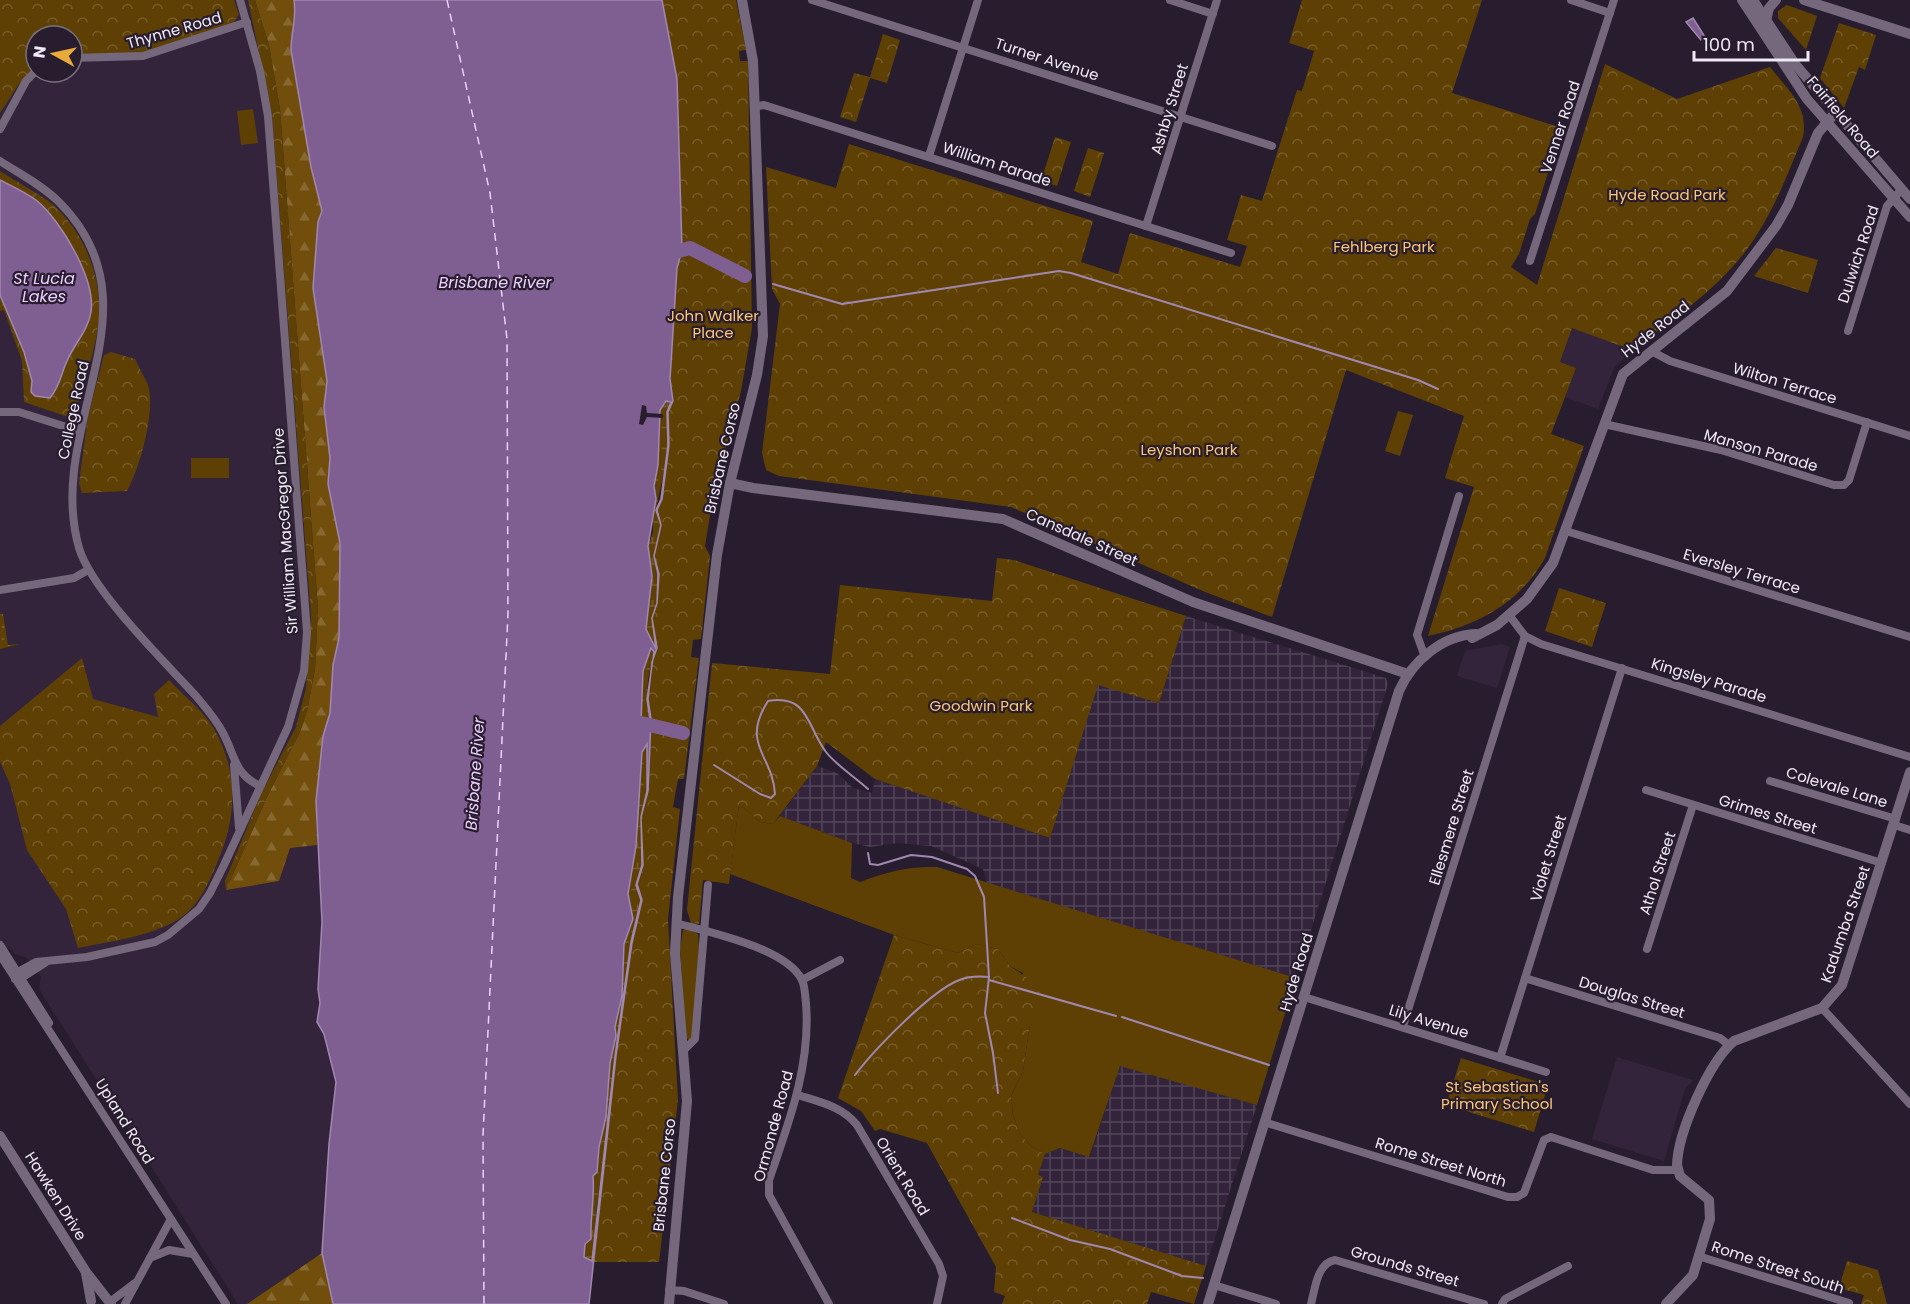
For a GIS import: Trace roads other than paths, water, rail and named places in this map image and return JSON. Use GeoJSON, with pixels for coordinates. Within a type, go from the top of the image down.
{"type":"FeatureCollection","features":[{"type":"Feature","properties":{"kind":"street","name":"Sir William MacGregor Drive"},"geometry":{"type":"LineString","coordinates":[[18,977],[36,962],[45,963],[135,947],[168,935],[199,909],[210,893],[298,699],[304,671],[307,632],[268,116],[240,0]]}},
{"type":"Feature","properties":{"kind":"street","name":"Brisbane Corso"},"geometry":{"type":"LineString","coordinates":[[669,1304],[687,1101],[675,953],[676,923],[717,555],[730,483],[757,375],[763,336],[753,61],[742,0]]}},
{"type":"Feature","properties":{"kind":"street","name":"Turner Avenue"},"geometry":{"type":"LineString","coordinates":[[812,0],[1272,146]]}},
{"type":"Feature","properties":{"kind":"street"},"geometry":{"type":"LineString","coordinates":[[929,156],[978,0]]}},
{"type":"Feature","properties":{"kind":"street"},"geometry":{"type":"LineString","coordinates":[[1170,0],[1213,14]]}},
{"type":"Feature","properties":{"kind":"street","name":"Ashby Street"},"geometry":{"type":"LineString","coordinates":[[1146,226],[1217,0]]}},
{"type":"Feature","properties":{"kind":"street"},"geometry":{"type":"LineString","coordinates":[[1571,0],[1610,13]]}},
{"type":"Feature","properties":{"kind":"street","name":"Venner Road"},"geometry":{"type":"LineString","coordinates":[[1530,261],[1614,0]]}},
{"type":"Feature","properties":{"kind":"street","name":"Fairfield Road"},"geometry":{"type":"LineString","coordinates":[[1742,0],[1786,71],[1826,122],[1910,217]]}},
{"type":"Feature","properties":{"kind":"street","name":"Fairfield Road"},"geometry":{"type":"LineString","coordinates":[[1753,0],[1795,64],[1910,199]]}},
{"type":"Feature","properties":{"kind":"street"},"geometry":{"type":"LineString","coordinates":[[1766,21],[1768,8],[1776,0]]}},
{"type":"Feature","properties":{"kind":"street"},"geometry":{"type":"LineString","coordinates":[[1804,0],[1910,33]]}},
{"type":"Feature","properties":{"kind":"street","name":"Thynne Road"},"geometry":{"type":"LineString","coordinates":[[84,58],[143,56],[247,22]]}},
{"type":"Feature","properties":{"kind":"street"},"geometry":{"type":"LineString","coordinates":[[0,129],[24,84]]}},
{"type":"Feature","properties":{"kind":"street","name":"William Parade"},"geometry":{"type":"LineString","coordinates":[[754,107],[764,105],[1231,253]]}},
{"type":"Feature","properties":{"kind":"street","name":"Hyde Road"},"geometry":{"type":"LineString","coordinates":[[1208,1304],[1396,699],[1408,674],[1428,651],[1438,645],[1468,634],[1476,634],[1509,615],[1543,581],[1566,531],[1623,374],[1727,291],[1751,261],[1788,205],[1818,133],[1835,113]]}},
{"type":"Feature","properties":{"kind":"street","name":"College Road"},"geometry":{"type":"LineString","coordinates":[[0,161],[59,201],[85,233],[99,263],[103,282],[103,328],[74,464],[73,502],[79,546],[88,570],[113,603],[206,707],[224,734],[234,765],[239,828]]}},
{"type":"Feature","properties":{"kind":"street","name":"Dulwich Road"},"geometry":{"type":"LineString","coordinates":[[1848,331],[1886,211],[1892,199],[1901,190]]}},
{"type":"Feature","properties":{"kind":"street","name":"Wilton Terrace"},"geometry":{"type":"LineString","coordinates":[[1653,352],[1670,362],[1910,436]]}},
{"type":"Feature","properties":{"kind":"street"},"geometry":{"type":"LineString","coordinates":[[0,412],[19,412],[80,431]]}},
{"type":"Feature","properties":{"kind":"street","name":"Manson Parade"},"geometry":{"type":"LineString","coordinates":[[1604,424],[1721,450],[1834,485],[1844,486],[1850,480],[1867,422]]}},
{"type":"Feature","properties":{"kind":"street","name":"Cansdale Street"},"geometry":{"type":"LineString","coordinates":[[730,483],[753,489],[1003,519],[1193,602],[1408,674]]}},
{"type":"Feature","properties":{"kind":"street"},"geometry":{"type":"LineString","coordinates":[[1425,657],[1416,634],[1459,496]]}},
{"type":"Feature","properties":{"kind":"street","name":"Eversley Terrace"},"geometry":{"type":"LineString","coordinates":[[1566,531],[1910,637]]}},
{"type":"Feature","properties":{"kind":"street"},"geometry":{"type":"LineString","coordinates":[[0,590],[74,578],[88,570]]}},
{"type":"Feature","properties":{"kind":"street"},"geometry":{"type":"LineString","coordinates":[[1509,615],[1525,636]]}},
{"type":"Feature","properties":{"kind":"street","name":"Kingsley Parade"},"geometry":{"type":"LineString","coordinates":[[1525,636],[1541,644],[1910,757]]}},
{"type":"Feature","properties":{"kind":"street","name":"Ellesmere Street"},"geometry":{"type":"LineString","coordinates":[[1403,1026],[1525,636]]}},
{"type":"Feature","properties":{"kind":"street","name":"Violet Street"},"geometry":{"type":"LineString","coordinates":[[1500,1058],[1622,668]]}},
{"type":"Feature","properties":{"kind":"street"},"geometry":{"type":"LineString","coordinates":[[234,765],[249,781],[260,786]]}},
{"type":"Feature","properties":{"kind":"street","name":"Kadumba Street"},"geometry":{"type":"LineString","coordinates":[[1729,1046],[1822,1008],[1842,986],[1910,772]]}},
{"type":"Feature","properties":{"kind":"street","name":"Colevale Lane"},"geometry":{"type":"LineString","coordinates":[[1770,781],[1895,822],[1910,830]]}},
{"type":"Feature","properties":{"kind":"street","name":"Grimes Street"},"geometry":{"type":"LineString","coordinates":[[1646,790],[1882,863]]}},
{"type":"Feature","properties":{"kind":"street","name":"Athol Street"},"geometry":{"type":"LineString","coordinates":[[1647,950],[1693,804]]}},
{"type":"Feature","properties":{"kind":"street","name":"Brisbane Corso"},"geometry":{"type":"LineString","coordinates":[[684,1050],[695,1039],[708,885]]}},
{"type":"Feature","properties":{"kind":"street"},"geometry":{"type":"LineString","coordinates":[[676,923],[766,950],[785,963],[802,980],[840,960]]}},
{"type":"Feature","properties":{"kind":"street","name":"Upland Road"},"geometry":{"type":"LineString","coordinates":[[0,945],[3,958],[18,977],[226,1304]]}},
{"type":"Feature","properties":{"kind":"street","name":"Douglas Street"},"geometry":{"type":"LineString","coordinates":[[1525,978],[1720,1038],[1729,1046]]}},
{"type":"Feature","properties":{"kind":"street","name":"Ormonde Road"},"geometry":{"type":"LineString","coordinates":[[802,980],[807,1021],[798,1095],[769,1180],[769,1195],[829,1304]]}},
{"type":"Feature","properties":{"kind":"street","name":"Lily Avenue"},"geometry":{"type":"LineString","coordinates":[[1304,997],[1546,1072]]}},
{"type":"Feature","properties":{"kind":"street"},"geometry":{"type":"LineString","coordinates":[[1822,1008],[1910,1104]]}},
{"type":"Feature","properties":{"kind":"street"},"geometry":{"type":"LineString","coordinates":[[1666,1304],[1689,1281],[1710,1219],[1710,1204],[1707,1196],[1685,1180],[1678,1170],[1677,1157],[1699,1091],[1729,1046]]}},
{"type":"Feature","properties":{"kind":"street","name":"Orient Road"},"geometry":{"type":"LineString","coordinates":[[798,1095],[836,1108],[849,1115],[857,1125],[939,1264],[943,1276],[937,1304]]}},
{"type":"Feature","properties":{"kind":"street","name":"Rome Street North"},"geometry":{"type":"LineString","coordinates":[[1264,1122],[1508,1197],[1517,1197],[1524,1193],[1544,1140],[1551,1137],[1653,1170],[1678,1170]]}},
{"type":"Feature","properties":{"kind":"street","name":"Hawken Drive"},"geometry":{"type":"LineString","coordinates":[[0,1136],[86,1272],[109,1301]]}},
{"type":"Feature","properties":{"kind":"street"},"geometry":{"type":"LineString","coordinates":[[125,1304],[171,1219]]}},
{"type":"Feature","properties":{"kind":"street"},"geometry":{"type":"LineString","coordinates":[[149,1259],[169,1250],[193,1254]]}},
{"type":"Feature","properties":{"kind":"street","name":"Rome Street South"},"geometry":{"type":"LineString","coordinates":[[1698,1256],[1849,1303]]}},
{"type":"Feature","properties":{"kind":"street","name":"Grounds Street"},"geometry":{"type":"LineString","coordinates":[[1311,1304],[1321,1269],[1327,1263],[1335,1260],[1484,1304]]}},
{"type":"Feature","properties":{"kind":"street"},"geometry":{"type":"LineString","coordinates":[[1502,1304],[1505,1299],[1568,1266]]}},
{"type":"Feature","properties":{"kind":"street","name":"Hawken Drive"},"geometry":{"type":"LineString","coordinates":[[86,1272],[90,1303]]}},
{"type":"Feature","properties":{"kind":"street"},"geometry":{"type":"LineString","coordinates":[[109,1301],[136,1282]]}},
{"type":"Feature","properties":{"kind":"street"},"geometry":{"type":"LineString","coordinates":[[1214,1285],[1276,1304]]}},
{"type":"Feature","properties":{"kind":"street"},"geometry":{"type":"LineString","coordinates":[[669,1290],[684,1291],[724,1304]]}},
{"type":"Feature","properties":{"kind":"street","name":"Hawken Drive"},"geometry":{"type":"LineString","coordinates":[[90,1303],[97,1297],[109,1301]]}},
{"type":"Feature","properties":{"kind":"water","name":"Brisbane River"},"geometry":{"type":"Polygon","coordinates":[[[294,0],[662,0],[677,79],[682,250],[677,268],[670,379],[673,401],[668,412],[669,445],[662,499],[657,510],[661,525],[656,510],[661,499],[668,445],[667,412],[671,402],[666,401],[660,410],[658,465],[654,486],[656,499],[648,546],[652,576],[646,629],[656,649],[652,618],[657,648],[653,660],[654,652],[651,648],[643,671],[641,722],[650,720],[647,699],[651,675],[648,699],[651,719],[648,791],[641,817],[643,865],[637,884],[642,900],[632,943],[616,1056],[589,1304],[333,1304],[322,1253],[329,1144],[336,1082],[324,1034],[317,1022],[320,1003],[318,989],[322,922],[316,801],[323,736],[330,713],[333,665],[339,638],[340,543],[328,484],[330,458],[324,407],[327,381],[313,288],[318,222],[322,211],[311,167],[291,50],[294,0]],[[647,744],[642,752],[636,846],[628,894],[633,919],[624,944],[622,996],[610,1063],[606,1117],[599,1147],[597,1172],[593,1176],[591,1239],[585,1244],[584,1257],[592,1261],[615,1056],[631,942],[641,900],[636,885],[642,865],[641,817],[647,791],[647,744]]]}},
{"type":"Feature","properties":{"kind":"water"},"geometry":{"type":"Polygon","coordinates":[[[1693,18],[1705,37],[1701,40],[1686,22],[1693,18]]]}},
{"type":"Feature","properties":{"kind":"water","name":"St Lucia Lakes"},"geometry":{"type":"Polygon","coordinates":[[[0,180],[32,197],[46,209],[75,252],[88,284],[91,299],[89,319],[50,398],[35,396],[31,392],[32,381],[24,352],[0,295],[0,180]]]}},
{"type":"Feature","properties":{"kind":"water"},"geometry":{"type":"Polygon","coordinates":[[[654,556],[659,574],[657,603],[658,574],[654,556]]]}},
{"type":"Feature","properties":{"kind":"waterway"},"geometry":{"type":"LineString","coordinates":[[675,252],[690,248],[745,276]]}},
{"type":"Feature","properties":{"kind":"waterway"},"geometry":{"type":"LineString","coordinates":[[773,284],[842,304],[1059,271],[1418,380],[1438,389]]}},
{"type":"Feature","properties":{"kind":"waterway"},"geometry":{"type":"LineString","coordinates":[[714,765],[760,794],[771,798],[775,794],[773,781],[760,749],[757,729],[760,716],[768,701],[781,700],[792,702],[799,707],[830,757],[868,789]]}},
{"type":"Feature","properties":{"kind":"waterway"},"geometry":{"type":"LineString","coordinates":[[633,721],[683,733]]}},
{"type":"Feature","properties":{"kind":"waterway"},"geometry":{"type":"LineString","coordinates":[[868,853],[870,864],[878,865],[911,855],[932,857],[967,869],[975,876],[984,897],[989,977],[985,1013],[998,1093]]}},
{"type":"Feature","properties":{"kind":"waterway"},"geometry":{"type":"LineString","coordinates":[[855,1075],[888,1037],[917,1009],[945,987],[961,979],[989,977]]}},
{"type":"Feature","properties":{"kind":"waterway"},"geometry":{"type":"LineString","coordinates":[[989,980],[1116,1016]]}},
{"type":"Feature","properties":{"kind":"waterway"},"geometry":{"type":"LineString","coordinates":[[1122,1017],[1269,1065]]}},
{"type":"Feature","properties":{"kind":"waterway"},"geometry":{"type":"LineString","coordinates":[[1012,1218],[1070,1240],[1110,1249],[1182,1276],[1203,1278]]}},
{"type":"Feature","properties":{"kind":"park label","name":"Hyde Road Park"},"geometry":{"type":"Point","coordinates":[1667,194]}},
{"type":"Feature","properties":{"kind":"park label","name":"Fehlberg Park"},"geometry":{"type":"Point","coordinates":[1384,246]}},
{"type":"Feature","properties":{"kind":"park label","name":"John Walker Place"},"geometry":{"type":"Point","coordinates":[713,324]}},
{"type":"Feature","properties":{"kind":"park label","name":"Leyshon Park"},"geometry":{"type":"Point","coordinates":[1189,449]}},
{"type":"Feature","properties":{"kind":"park label","name":"Goodwin Park"},"geometry":{"type":"Point","coordinates":[981,705]}},
{"type":"Feature","properties":{"kind":"park label","name":"St Sebastian's Primary School"},"geometry":{"type":"Point","coordinates":[1497,1094]}}]}
